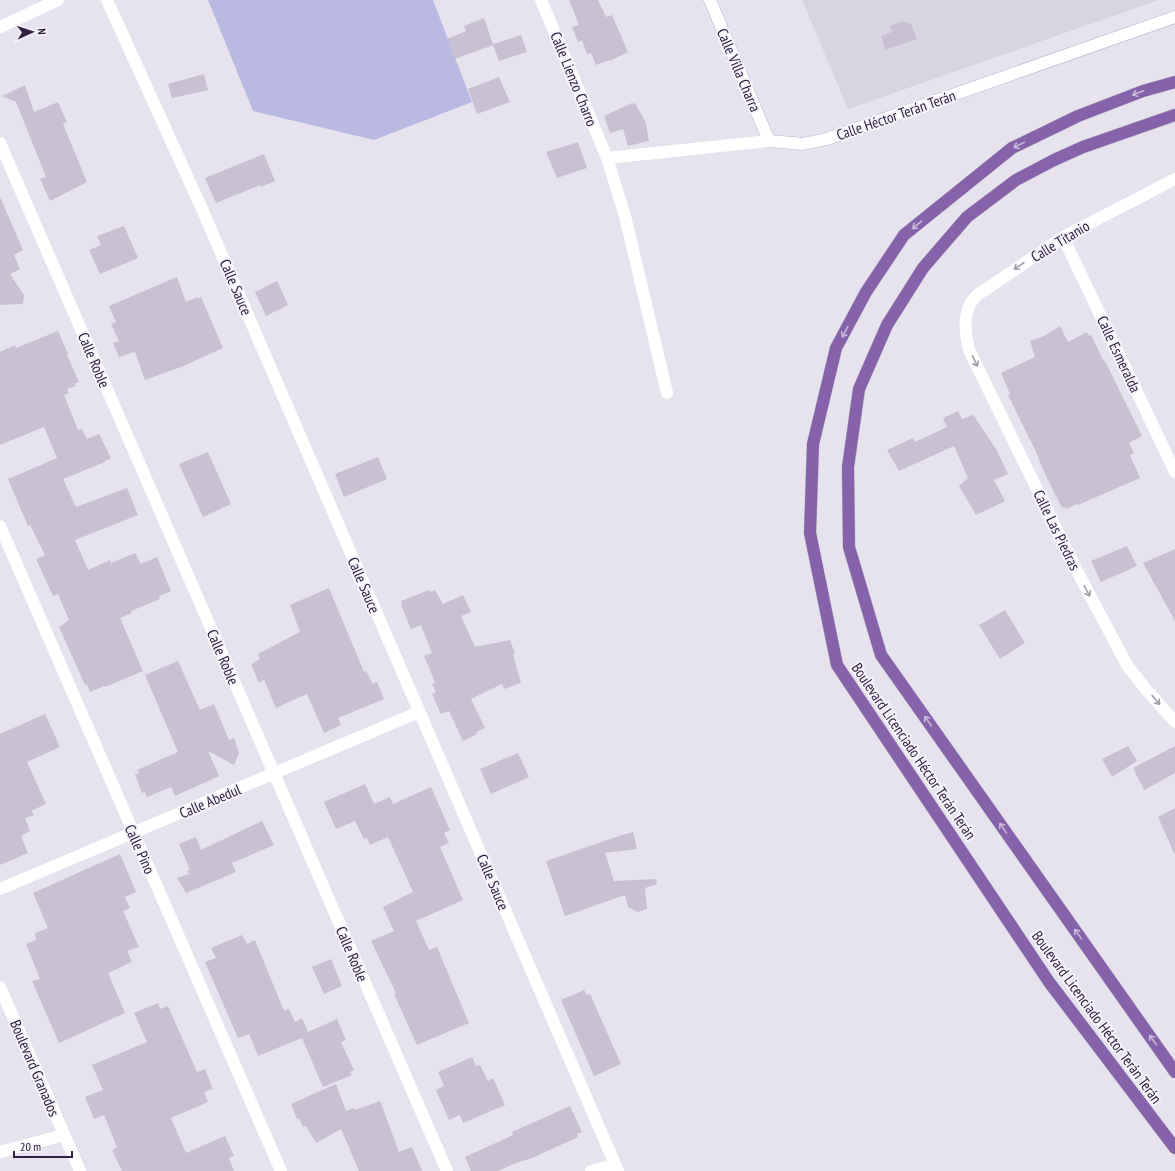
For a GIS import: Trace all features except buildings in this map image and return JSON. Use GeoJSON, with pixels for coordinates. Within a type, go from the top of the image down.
{"type":"FeatureCollection","features":[{"type":"Feature","properties":{"kind":"main road","name":"Boulevard Licenciado Héctor Terán Terán"},"geometry":{"type":"LineString","coordinates":[[1175,82],[1144,91],[1078,116],[1012,148],[904,235],[866,292],[836,348],[814,444],[810,533],[837,665],[1049,982],[1175,1148]]}},
{"type":"Feature","properties":{"kind":"main road","name":"Boulevard Licenciado Héctor Terán Terán"},"geometry":{"type":"LineString","coordinates":[[1175,115],[1083,147],[1054,160],[1016,180],[967,217],[923,268],[887,325],[858,389],[848,467],[849,547],[881,654],[1175,1072]]}},
{"type":"Feature","properties":{"kind":"street"},"geometry":{"type":"LineString","coordinates":[[0,27],[58,0]]}},
{"type":"Feature","properties":{"kind":"street","name":"Calle Sauce"},"geometry":{"type":"LineString","coordinates":[[107,0],[202,209],[617,1168]]}},
{"type":"Feature","properties":{"kind":"street","name":"Calle Lienzo Charro"},"geometry":{"type":"LineString","coordinates":[[541,0],[607,158],[625,216],[667,393]]}},
{"type":"Feature","properties":{"kind":"street","name":"Calle Villa Charra"},"geometry":{"type":"LineString","coordinates":[[710,0],[769,141]]}},
{"type":"Feature","properties":{"kind":"street","name":"Calle Héctor Terán Terán"},"geometry":{"type":"LineString","coordinates":[[607,158],[769,141],[803,144],[827,139],[1175,17]]}},
{"type":"Feature","properties":{"kind":"street","name":"Calle Roble"},"geometry":{"type":"LineString","coordinates":[[0,143],[446,1171]]}},
{"type":"Feature","properties":{"kind":"street","name":"Calle Titanio"},"geometry":{"type":"LineString","coordinates":[[965,324],[968,311],[974,298],[1063,237],[1175,179]]}},
{"type":"Feature","properties":{"kind":"street","name":"Calle Esmeralda"},"geometry":{"type":"LineString","coordinates":[[1063,237],[1175,472]]}},
{"type":"Feature","properties":{"kind":"street","name":"Calle Las Piedras"},"geometry":{"type":"LineString","coordinates":[[965,324],[969,350],[1076,569],[1127,665],[1175,722]]}},
{"type":"Feature","properties":{"kind":"street","name":"Calle Pino"},"geometry":{"type":"LineString","coordinates":[[0,526],[281,1171]]}},
{"type":"Feature","properties":{"kind":"street","name":"Calle Abedul"},"geometry":{"type":"LineString","coordinates":[[0,889],[419,712]]}},
{"type":"Feature","properties":{"kind":"street","name":"Boulevard Granados"},"geometry":{"type":"LineString","coordinates":[[0,986],[80,1171]]}},
{"type":"Feature","properties":{"kind":"street"},"geometry":{"type":"LineString","coordinates":[[0,1152],[64,1135]]}},
{"type":"Feature","properties":{"kind":"street"},"geometry":{"type":"LineString","coordinates":[[591,1171],[617,1168]]}},
{"type":"Feature","properties":{"kind":"shaded area"},"geometry":{"type":"Polygon","coordinates":[[[208,0],[433,0],[472,102],[374,140],[253,111],[208,0]]]}},
{"type":"Feature","properties":{"kind":"shaded area"},"geometry":{"type":"Polygon","coordinates":[[[802,0],[1159,0],[848,109],[802,0]]]}}]}
